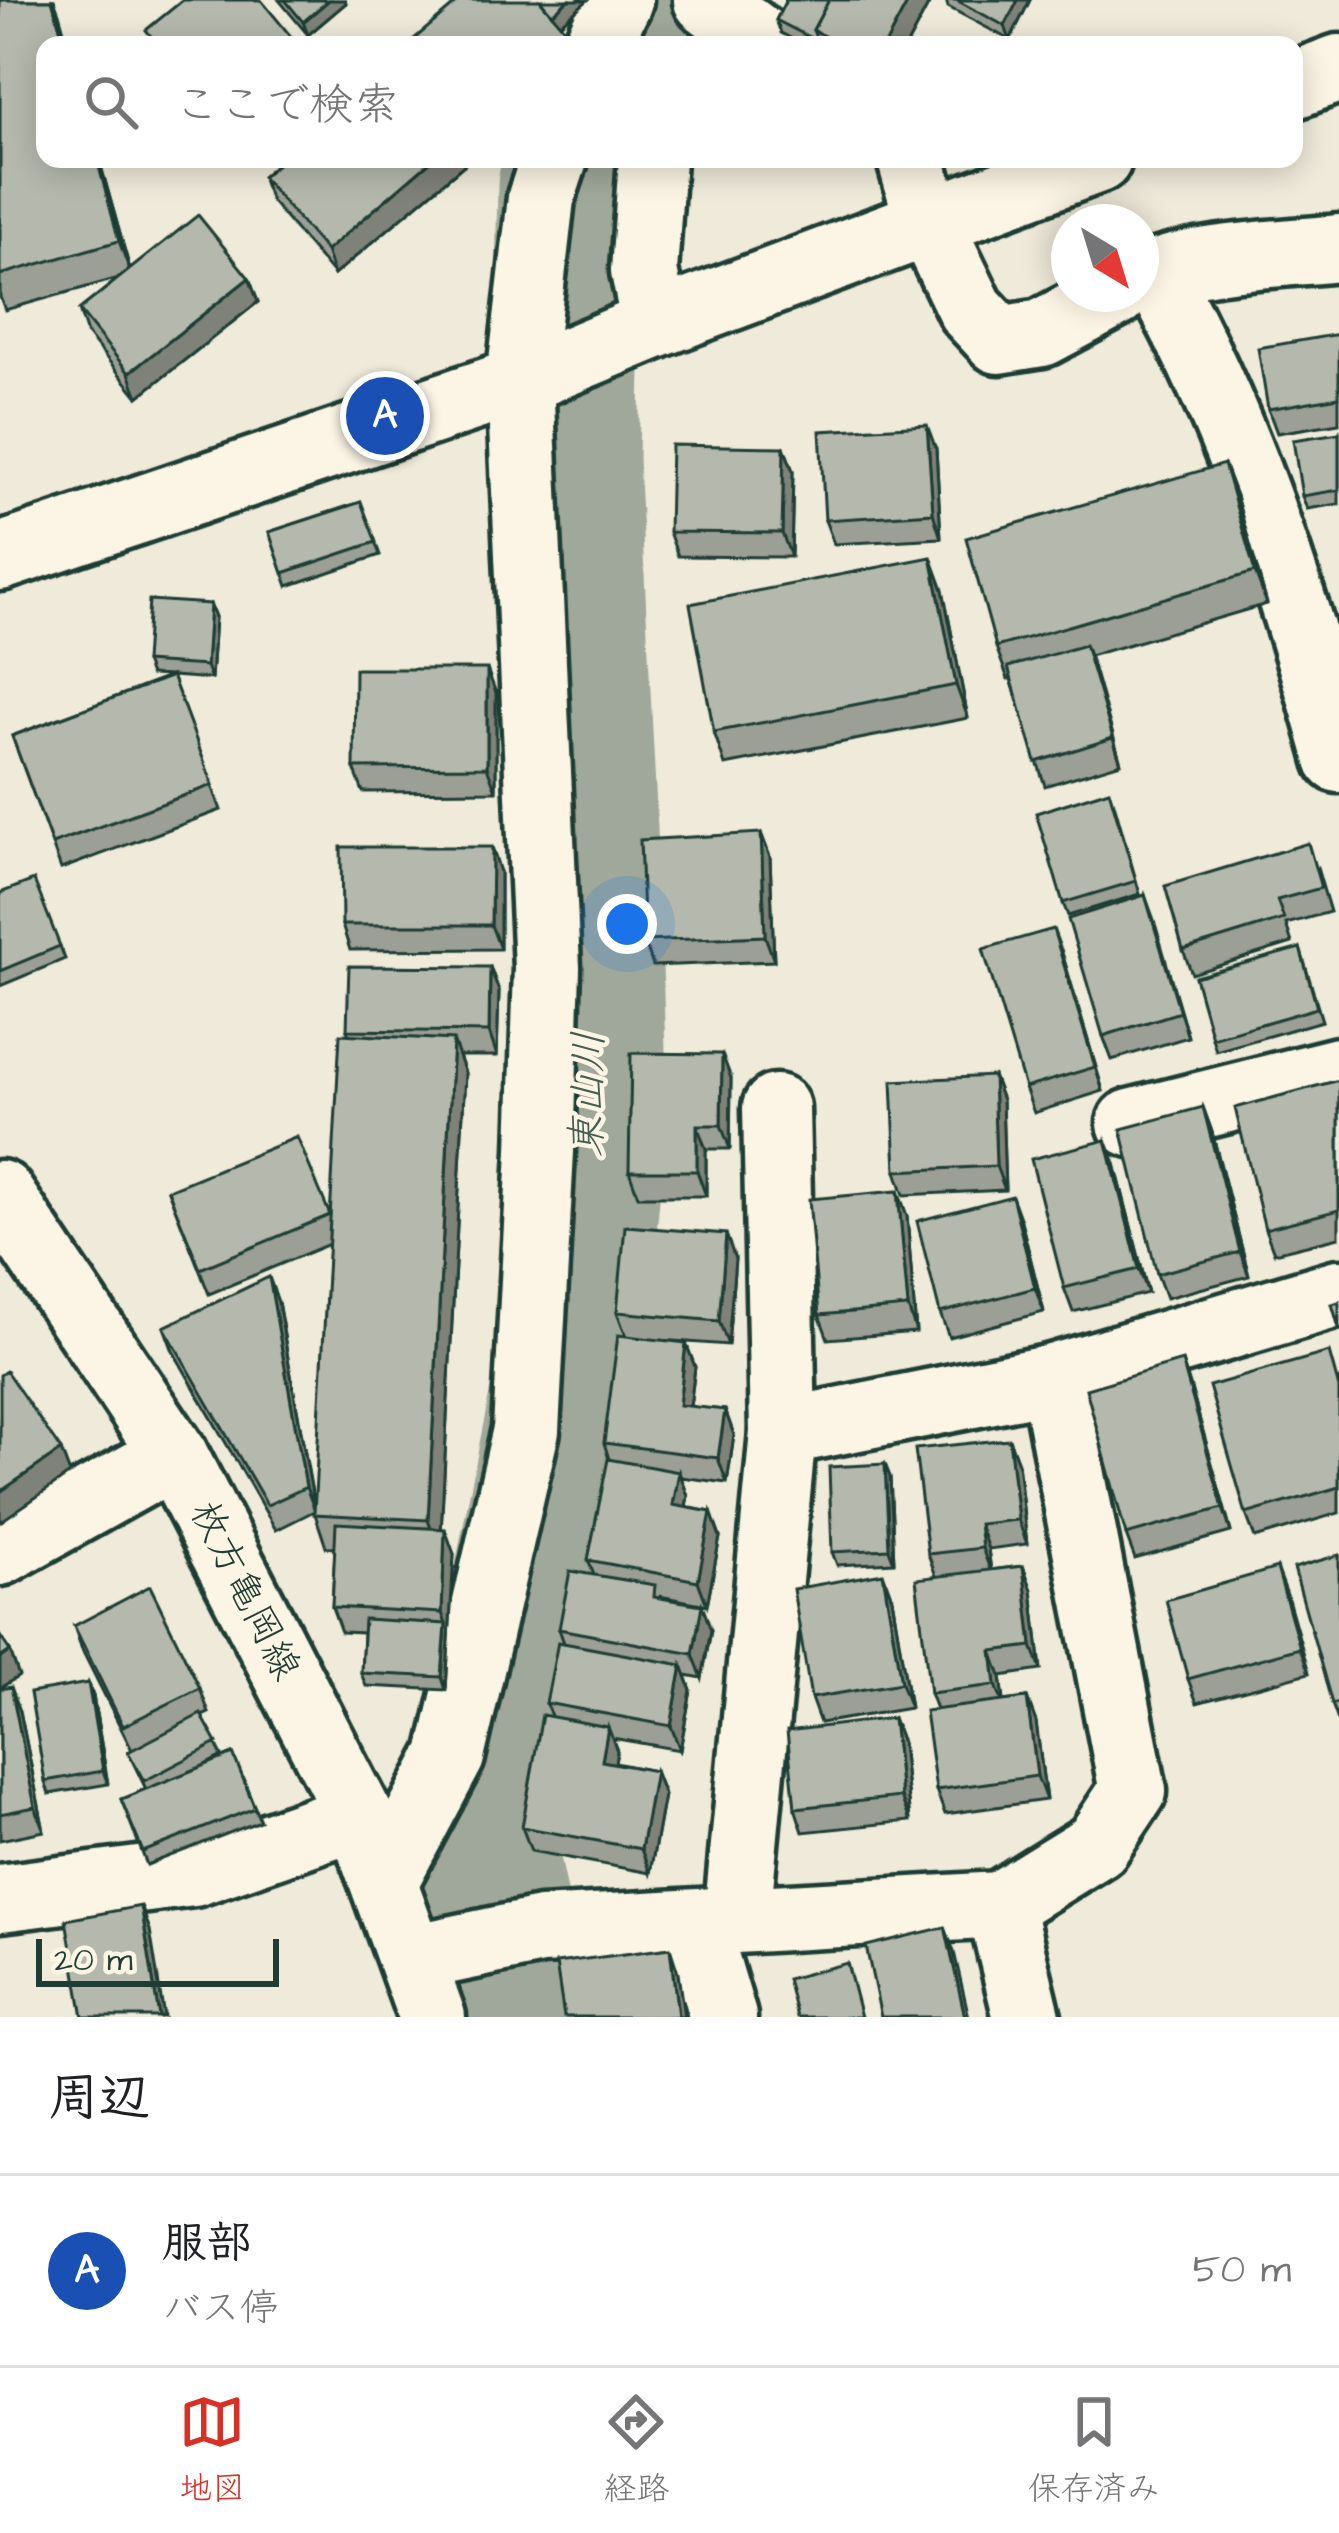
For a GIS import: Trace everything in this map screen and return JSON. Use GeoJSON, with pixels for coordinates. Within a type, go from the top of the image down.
{"type":"FeatureCollection","features":[{"type":"Feature","properties":{"kind":"street"},"geometry":{"type":"LineString","coordinates":[[601,36],[619,0]]}},
{"type":"Feature","properties":{"kind":"street"},"geometry":{"type":"LineString","coordinates":[[1303,82],[1339,68]]}},
{"type":"Feature","properties":{"kind":"street"},"geometry":{"type":"LineString","coordinates":[[384,1882],[451,1756],[526,1430],[547,968],[520,381],[541,198],[551,168]]}},
{"type":"Feature","properties":{"kind":"street"},"geometry":{"type":"LineString","coordinates":[[634,334],[651,168]]}},
{"type":"Feature","properties":{"kind":"street"},"geometry":{"type":"LineString","coordinates":[[914,168],[929,223],[970,310],[999,340],[1042,333],[1081,312]]}},
{"type":"Feature","properties":{"kind":"street"},"geometry":{"type":"LineString","coordinates":[[0,557],[520,381],[1074,168]]}},
{"type":"Feature","properties":{"kind":"street"},"geometry":{"type":"LineString","coordinates":[[1159,275],[1197,264],[1339,248]]}},
{"type":"Feature","properties":{"kind":"street"},"geometry":{"type":"LineString","coordinates":[[1159,298],[1176,311],[1248,473],[1308,648],[1339,759]]}},
{"type":"Feature","properties":{"kind":"street"},"geometry":{"type":"LineString","coordinates":[[1131,1123],[1339,1071]]}},
{"type":"Feature","properties":{"kind":"street"},"geometry":{"type":"LineString","coordinates":[[723,2017],[716,1921],[783,1432],[776,1108]]}},
{"type":"Feature","properties":{"kind":"street","name":"枚方亀岡線"},"geometry":{"type":"LineString","coordinates":[[0,1194],[174,1455],[359,1815],[422,1987]]}},
{"type":"Feature","properties":{"kind":"street"},"geometry":{"type":"LineString","coordinates":[[783,1432],[1053,1378],[1339,1293]]}},
{"type":"Feature","properties":{"kind":"street"},"geometry":{"type":"LineString","coordinates":[[422,1987],[478,1944],[541,1931],[1000,1906],[1097,1845],[1132,1791],[1053,1378]]}},
{"type":"Feature","properties":{"kind":"street"},"geometry":{"type":"LineString","coordinates":[[0,1552],[174,1455]]}},
{"type":"Feature","properties":{"kind":"street"},"geometry":{"type":"LineString","coordinates":[[0,1898],[193,1873],[359,1815]]}},
{"type":"Feature","properties":{"kind":"street"},"geometry":{"type":"LineString","coordinates":[[1000,1906],[1027,2017]]}},
{"type":"Feature","properties":{"kind":"building"},"geometry":{"type":"Polygon","coordinates":[[[0,0],[52,0],[62,36],[36,36],[36,168],[99,168],[119,241],[0,275],[0,0]]]}},
{"type":"Feature","properties":{"kind":"building"},"geometry":{"type":"Polygon","coordinates":[[[183,0],[261,0],[291,36],[151,36],[146,30],[183,0]]]}},
{"type":"Feature","properties":{"kind":"building"},"geometry":{"type":"Polygon","coordinates":[[[285,0],[329,0],[303,22],[285,0]]]}},
{"type":"Feature","properties":{"kind":"building"},"geometry":{"type":"Polygon","coordinates":[[[460,0],[540,0],[571,36],[418,36],[460,0]]]}},
{"type":"Feature","properties":{"kind":"building"},"geometry":{"type":"Polygon","coordinates":[[[540,0],[568,0],[552,14],[540,0]]]}},
{"type":"Feature","properties":{"kind":"building"},"geometry":{"type":"Polygon","coordinates":[[[786,0],[829,0],[813,30],[815,36],[776,20],[786,0]]]}},
{"type":"Feature","properties":{"kind":"building"},"geometry":{"type":"Polygon","coordinates":[[[829,0],[909,0],[890,36],[824,36],[813,30],[829,0]]]}},
{"type":"Feature","properties":{"kind":"building"},"geometry":{"type":"Polygon","coordinates":[[[956,0],[1018,0],[1005,26],[956,0]]]}},
{"type":"Feature","properties":{"kind":"building"},"geometry":{"type":"Polygon","coordinates":[[[272,168],[423,168],[326,251],[262,177],[272,168]]]}},
{"type":"Feature","properties":{"kind":"building"},"geometry":{"type":"Polygon","coordinates":[[[198,215],[249,278],[129,373],[79,310],[198,215]]]}},
{"type":"Feature","properties":{"kind":"building"},"geometry":{"type":"Polygon","coordinates":[[[1339,334],[1339,397],[1268,409],[1258,348],[1339,334]]]}},
{"type":"Feature","properties":{"kind":"building"},"geometry":{"type":"Polygon","coordinates":[[[927,425],[933,513],[825,520],[820,431],[927,425]]]}},
{"type":"Feature","properties":{"kind":"building"},"geometry":{"type":"Polygon","coordinates":[[[1339,433],[1339,490],[1302,496],[1293,440],[1339,433]]]}},
{"type":"Feature","properties":{"kind":"building"},"geometry":{"type":"Polygon","coordinates":[[[671,445],[784,447],[782,533],[669,532],[671,445]]]}},
{"type":"Feature","properties":{"kind":"building"},"geometry":{"type":"Polygon","coordinates":[[[1224,464],[1255,572],[996,647],[966,538],[1224,464]]]}},
{"type":"Feature","properties":{"kind":"building"},"geometry":{"type":"Polygon","coordinates":[[[361,502],[376,542],[283,573],[269,532],[361,502]]]}},
{"type":"Feature","properties":{"kind":"building"},"geometry":{"type":"Polygon","coordinates":[[[931,557],[956,685],[714,732],[690,604],[931,557]]]}},
{"type":"Feature","properties":{"kind":"building"},"geometry":{"type":"Polygon","coordinates":[[[149,600],[210,604],[206,666],[145,662],[149,600]]]}},
{"type":"Feature","properties":{"kind":"building"},"geometry":{"type":"Polygon","coordinates":[[[1085,645],[1113,738],[1036,762],[1008,667],[1085,645]]]}},
{"type":"Feature","properties":{"kind":"building"},"geometry":{"type":"Polygon","coordinates":[[[355,669],[487,669],[487,767],[354,768],[355,669]]]}},
{"type":"Feature","properties":{"kind":"building"},"geometry":{"type":"Polygon","coordinates":[[[172,676],[213,785],[52,844],[12,736],[172,676]]]}},
{"type":"Feature","properties":{"kind":"building"},"geometry":{"type":"Polygon","coordinates":[[[1109,790],[1136,881],[1063,903],[1036,813],[1109,790]]]}},
{"type":"Feature","properties":{"kind":"building"},"geometry":{"type":"Polygon","coordinates":[[[761,833],[765,936],[644,941],[640,840],[761,833]]]}},
{"type":"Feature","properties":{"kind":"building"},"geometry":{"type":"Polygon","coordinates":[[[1308,843],[1321,888],[1277,900],[1284,919],[1183,950],[1165,886],[1308,843]]]}},
{"type":"Feature","properties":{"kind":"building"},"geometry":{"type":"Polygon","coordinates":[[[341,847],[492,847],[491,925],[342,925],[341,847]]]}},
{"type":"Feature","properties":{"kind":"building"},"geometry":{"type":"Polygon","coordinates":[[[34,880],[60,946],[0,971],[0,893],[34,880]]]}},
{"type":"Feature","properties":{"kind":"building"},"geometry":{"type":"Polygon","coordinates":[[[1145,895],[1180,1012],[1103,1036],[1068,919],[1145,895]]]}},
{"type":"Feature","properties":{"kind":"building"},"geometry":{"type":"Polygon","coordinates":[[[1053,929],[1095,1067],[1025,1088],[983,949],[1053,929]]]}},
{"type":"Feature","properties":{"kind":"building"},"geometry":{"type":"Polygon","coordinates":[[[1300,948],[1317,1008],[1212,1038],[1195,977],[1300,948]]]}},
{"type":"Feature","properties":{"kind":"building"},"geometry":{"type":"Polygon","coordinates":[[[349,966],[490,967],[489,1032],[347,1030],[349,966]]]}},
{"type":"Feature","properties":{"kind":"building"},"geometry":{"type":"Polygon","coordinates":[[[340,1034],[453,1040],[428,1520],[314,1514],[340,1034]]]}},
{"type":"Feature","properties":{"kind":"building"},"geometry":{"type":"Polygon","coordinates":[[[631,1053],[722,1054],[721,1125],[697,1125],[697,1171],[629,1171],[631,1053]]]}},
{"type":"Feature","properties":{"kind":"building"},"geometry":{"type":"Polygon","coordinates":[[[993,1076],[996,1166],[896,1171],[892,1081],[993,1076]]]}},
{"type":"Feature","properties":{"kind":"building"},"geometry":{"type":"Polygon","coordinates":[[[1339,1080],[1339,1210],[1265,1229],[1235,1108],[1339,1080]]]}},
{"type":"Feature","properties":{"kind":"building"},"geometry":{"type":"Polygon","coordinates":[[[1203,1107],[1240,1252],[1157,1274],[1121,1129],[1203,1107]]]}},
{"type":"Feature","properties":{"kind":"building"},"geometry":{"type":"Polygon","coordinates":[[[297,1137],[330,1215],[200,1269],[168,1190],[297,1137]]]}},
{"type":"Feature","properties":{"kind":"building"},"geometry":{"type":"Polygon","coordinates":[[[1106,1140],[1139,1269],[1064,1288],[1031,1159],[1106,1140]]]}},
{"type":"Feature","properties":{"kind":"building"},"geometry":{"type":"Polygon","coordinates":[[[898,1191],[908,1307],[819,1315],[809,1199],[898,1191]]]}},
{"type":"Feature","properties":{"kind":"building"},"geometry":{"type":"Polygon","coordinates":[[[1012,1196],[1035,1288],[940,1313],[917,1221],[1012,1196]]]}},
{"type":"Feature","properties":{"kind":"building"},"geometry":{"type":"Polygon","coordinates":[[[625,1226],[726,1234],[719,1321],[617,1312],[625,1226]]]}},
{"type":"Feature","properties":{"kind":"building"},"geometry":{"type":"Polygon","coordinates":[[[269,1277],[306,1487],[267,1505],[164,1327],[269,1277]]]}},
{"type":"Feature","properties":{"kind":"building"},"geometry":{"type":"Polygon","coordinates":[[[1339,1302],[1339,1328],[1332,1304],[1339,1302]]]}},
{"type":"Feature","properties":{"kind":"building"},"geometry":{"type":"Polygon","coordinates":[[[618,1335],[686,1343],[679,1405],[725,1410],[718,1458],[604,1443],[618,1335]]]}},
{"type":"Feature","properties":{"kind":"building"},"geometry":{"type":"Polygon","coordinates":[[[1329,1352],[1339,1388],[1339,1487],[1246,1514],[1209,1386],[1329,1352]]]}},
{"type":"Feature","properties":{"kind":"building"},"geometry":{"type":"Polygon","coordinates":[[[1182,1361],[1223,1508],[1126,1535],[1086,1389],[1182,1361]]]}},
{"type":"Feature","properties":{"kind":"building"},"geometry":{"type":"Polygon","coordinates":[[[6,1371],[61,1450],[0,1492],[0,1375],[6,1371]]]}},
{"type":"Feature","properties":{"kind":"building"},"geometry":{"type":"Polygon","coordinates":[[[1009,1439],[1018,1520],[979,1524],[982,1548],[928,1554],[915,1449],[1009,1439]]]}},
{"type":"Feature","properties":{"kind":"building"},"geometry":{"type":"Polygon","coordinates":[[[608,1459],[679,1472],[673,1505],[711,1512],[698,1581],[588,1560],[608,1459]]]}},
{"type":"Feature","properties":{"kind":"building"},"geometry":{"type":"Polygon","coordinates":[[[885,1464],[889,1549],[832,1552],[829,1467],[885,1464]]]}},
{"type":"Feature","properties":{"kind":"building"},"geometry":{"type":"Polygon","coordinates":[[[336,1523],[445,1529],[442,1613],[332,1607],[336,1523]]]}},
{"type":"Feature","properties":{"kind":"building"},"geometry":{"type":"Polygon","coordinates":[[[1339,1555],[1339,1702],[1332,1704],[1294,1568],[1339,1555]]]}},
{"type":"Feature","properties":{"kind":"building"},"geometry":{"type":"Polygon","coordinates":[[[1023,1566],[1032,1646],[992,1651],[996,1685],[930,1693],[916,1579],[1023,1566]]]}},
{"type":"Feature","properties":{"kind":"building"},"geometry":{"type":"Polygon","coordinates":[[[1277,1568],[1300,1648],[1188,1679],[1166,1600],[1277,1568]]]}},
{"type":"Feature","properties":{"kind":"building"},"geometry":{"type":"Polygon","coordinates":[[[570,1571],[655,1585],[654,1597],[702,1605],[693,1654],[559,1629],[570,1571]]]}},
{"type":"Feature","properties":{"kind":"building"},"geometry":{"type":"Polygon","coordinates":[[[883,1573],[901,1683],[811,1698],[793,1589],[883,1573]]]}},
{"type":"Feature","properties":{"kind":"building"},"geometry":{"type":"Polygon","coordinates":[[[150,1586],[200,1688],[123,1726],[74,1626],[150,1586]]]}},
{"type":"Feature","properties":{"kind":"building"},"geometry":{"type":"Polygon","coordinates":[[[364,1619],[446,1624],[442,1677],[361,1673],[364,1619]]]}},
{"type":"Feature","properties":{"kind":"building"},"geometry":{"type":"Polygon","coordinates":[[[0,1636],[10,1651],[0,1658],[0,1636]]]}},
{"type":"Feature","properties":{"kind":"building"},"geometry":{"type":"Polygon","coordinates":[[[558,1642],[682,1665],[671,1726],[546,1703],[558,1642]]]}},
{"type":"Feature","properties":{"kind":"building"},"geometry":{"type":"Polygon","coordinates":[[[88,1683],[103,1771],[45,1781],[30,1693],[88,1683]]]}},
{"type":"Feature","properties":{"kind":"building"},"geometry":{"type":"Polygon","coordinates":[[[11,1687],[35,1807],[0,1814],[0,1689],[11,1687]]]}},
{"type":"Feature","properties":{"kind":"building"},"geometry":{"type":"Polygon","coordinates":[[[1027,1698],[1037,1776],[936,1790],[925,1711],[1027,1698]]]}},
{"type":"Feature","properties":{"kind":"building"},"geometry":{"type":"Polygon","coordinates":[[[201,1714],[217,1743],[144,1781],[128,1752],[201,1714]]]}},
{"type":"Feature","properties":{"kind":"building"},"geometry":{"type":"Polygon","coordinates":[[[542,1715],[608,1727],[602,1761],[655,1771],[641,1849],[522,1827],[542,1715]]]}},
{"type":"Feature","properties":{"kind":"building"},"geometry":{"type":"Polygon","coordinates":[[[893,1718],[901,1797],[795,1808],[787,1731],[893,1718]]]}},
{"type":"Feature","properties":{"kind":"building"},"geometry":{"type":"Polygon","coordinates":[[[233,1754],[255,1808],[143,1852],[121,1799],[233,1754]]]}},
{"type":"Feature","properties":{"kind":"building"},"geometry":{"type":"Polygon","coordinates":[[[141,1906],[159,2017],[83,2017],[66,1920],[141,1906]]]}},
{"type":"Feature","properties":{"kind":"building"},"geometry":{"type":"Polygon","coordinates":[[[945,1927],[965,2017],[881,2017],[866,1946],[945,1927]]]}},
{"type":"Feature","properties":{"kind":"building"},"geometry":{"type":"Polygon","coordinates":[[[670,1948],[678,2017],[564,2017],[556,1963],[670,1948]]]}},
{"type":"Feature","properties":{"kind":"building"},"geometry":{"type":"Polygon","coordinates":[[[847,1963],[861,2017],[797,2017],[787,1979],[847,1963]]]}},
{"type":"Feature","properties":{"kind":"waterway","name":"東山川"},"geometry":{"type":"LineString","coordinates":[[644,36],[675,0]]}},
{"type":"Feature","properties":{"kind":"waterway","name":"東山川"},"geometry":{"type":"LineString","coordinates":[[527,2017],[502,1939],[479,1823],[572,1355],[594,1106],[565,460],[571,187],[579,168]]}},
{"type":"Feature","properties":{"kind":"place","name":"服部"},"geometry":{"type":"Point","coordinates":[385,416]}}]}
